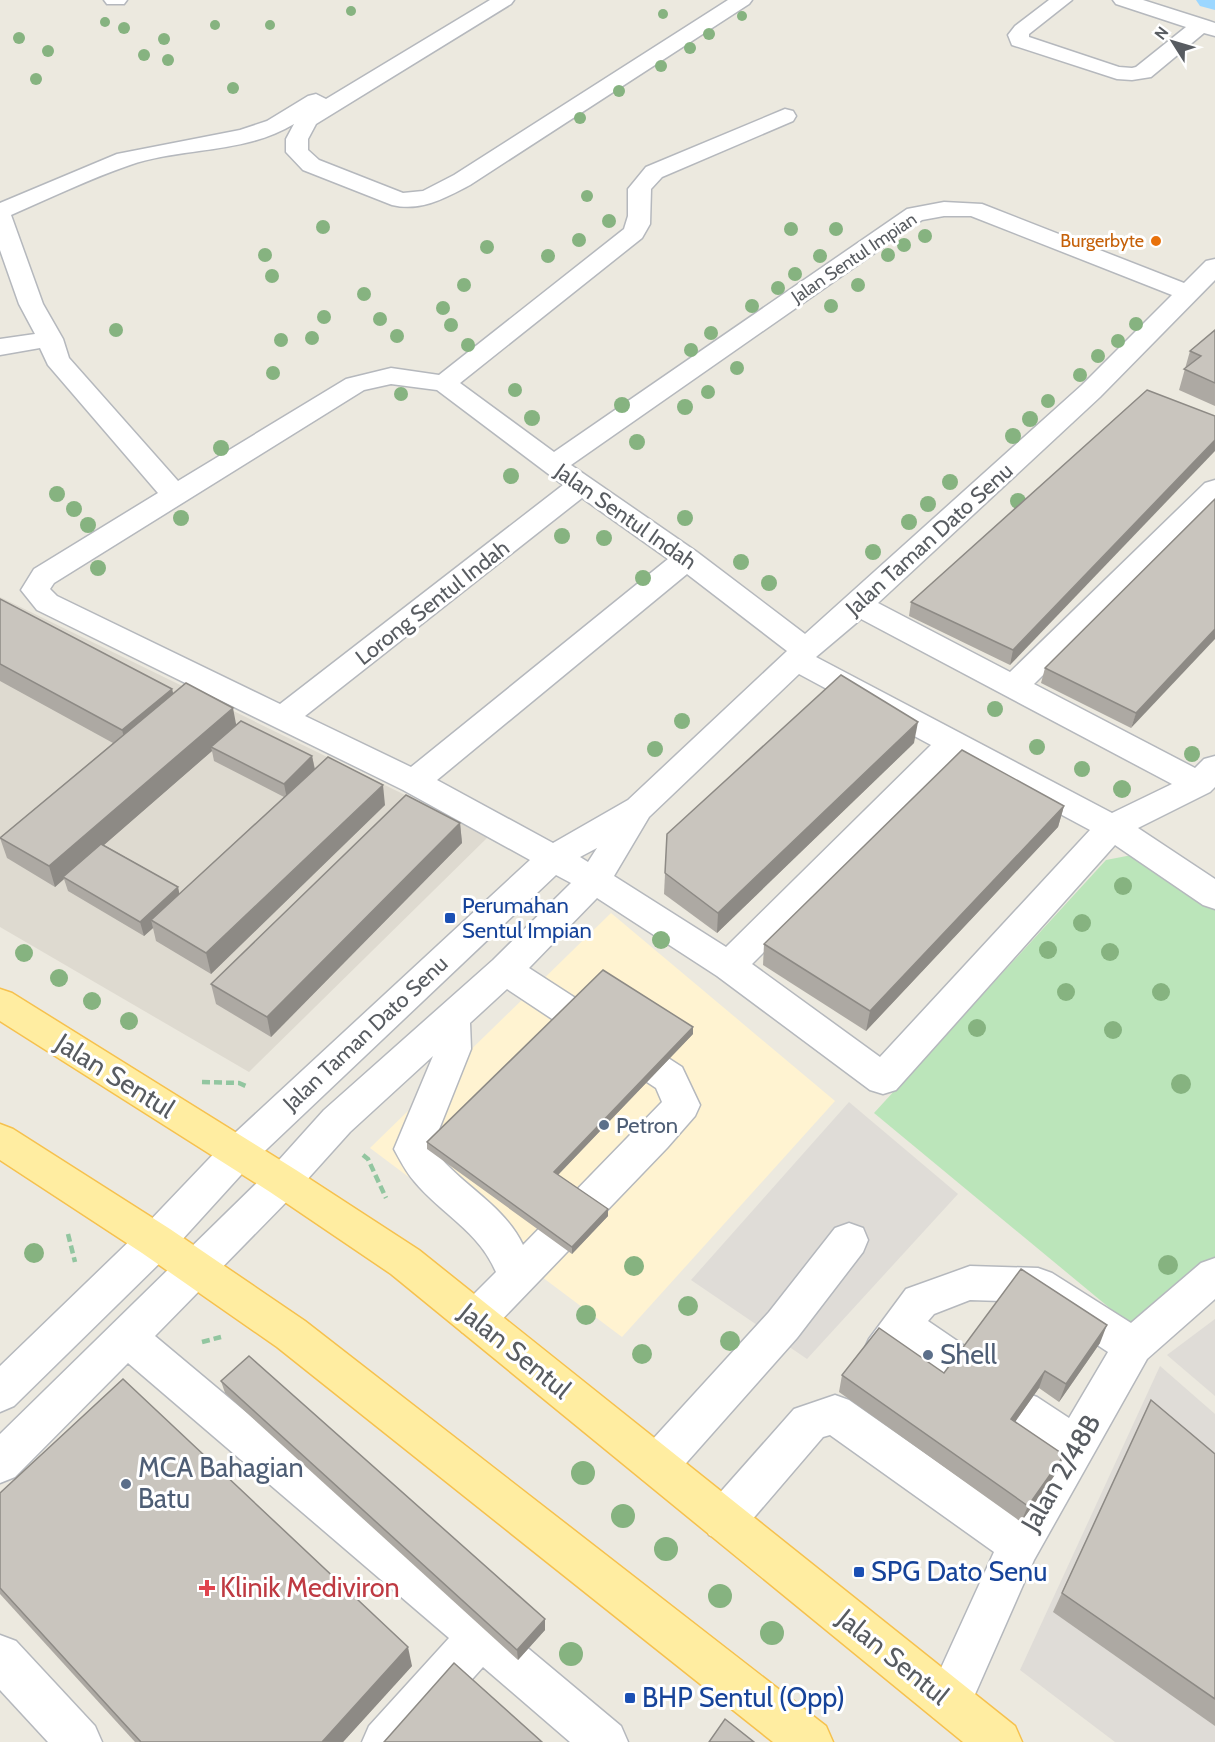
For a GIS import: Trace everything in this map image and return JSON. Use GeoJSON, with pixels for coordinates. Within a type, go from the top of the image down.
{"type":"FeatureCollection","features":[{"type":"Feature","properties":{"kind":"main road","name":"Jalan Sentul"},"geometry":{"type":"LineString","coordinates":[[0,1003],[282,1181],[405,1262],[999,1742]]}},
{"type":"Feature","properties":{"kind":"main road"},"geometry":{"type":"LineString","coordinates":[[0,1140],[156,1241],[276,1324],[810,1742]]}},
{"type":"Feature","properties":{"kind":"street"},"geometry":{"type":"LineString","coordinates":[[504,0],[307,120],[297,139],[297,152],[311,165],[400,200],[428,198],[462,180],[742,0]]}},
{"type":"Feature","properties":{"kind":"street"},"geometry":{"type":"LineString","coordinates":[[1062,0],[1022,30],[1018,35],[1019,40],[1117,73],[1143,72],[1209,28]]}},
{"type":"Feature","properties":{"kind":"street"},"geometry":{"type":"LineString","coordinates":[[1123,0],[1209,28]]}},
{"type":"Feature","properties":{"kind":"street"},"geometry":{"type":"LineString","coordinates":[[0,211],[125,159],[245,136],[275,126],[429,30]]}},
{"type":"Feature","properties":{"kind":"street"},"geometry":{"type":"LineString","coordinates":[[786,116],[654,172],[642,181],[637,192],[640,223],[634,233],[444,383],[391,376],[355,384],[44,576],[35,590],[47,603],[414,782],[594,880],[729,966],[883,1079],[1112,827],[1207,776]]}},
{"type":"Feature","properties":{"kind":"street","name":"Jalan Sentul Impian"},"geometry":{"type":"LineString","coordinates":[[553,465],[915,214],[944,209],[974,209],[1188,293]]}},
{"type":"Feature","properties":{"kind":"street"},"geometry":{"type":"LineString","coordinates":[[0,216],[31,304],[50,339],[57,360],[174,494]]}},
{"type":"Feature","properties":{"kind":"street","name":"Jalan Taman Dato Senu"},"geometry":{"type":"LineString","coordinates":[[0,1393],[156,1241],[237,1154],[553,858],[639,808],[801,655],[1091,391],[1215,266]]}},
{"type":"Feature","properties":{"kind":"street"},"geometry":{"type":"LineString","coordinates":[[0,347],[50,339]]}},
{"type":"Feature","properties":{"kind":"street","name":"Jalan Sentul Indah"},"geometry":{"type":"LineString","coordinates":[[444,383],[553,465],[687,559],[801,655],[952,743],[1112,827],[1215,896]]}},
{"type":"Feature","properties":{"kind":"street","name":"Lorong Sentul Indah"},"geometry":{"type":"LineString","coordinates":[[282,718],[581,485]]}},
{"type":"Feature","properties":{"kind":"street"},"geometry":{"type":"LineString","coordinates":[[1014,686],[1215,489]]}},
{"type":"Feature","properties":{"kind":"street"},"geometry":{"type":"LineString","coordinates":[[414,782],[687,559]]}},
{"type":"Feature","properties":{"kind":"street"},"geometry":{"type":"LineString","coordinates":[[858,605],[1014,686],[1207,776]]}},
{"type":"Feature","properties":{"kind":"street"},"geometry":{"type":"LineString","coordinates":[[729,966],[952,743]]}},
{"type":"Feature","properties":{"kind":"street","name":"Jalan Taman Dato Senu"},"geometry":{"type":"LineString","coordinates":[[0,1463],[282,1181],[330,1129],[505,970],[594,880],[639,808]]}},
{"type":"Feature","properties":{"kind":"street"},"geometry":{"type":"LineString","coordinates":[[476,1319],[654,1137],[682,1105],[669,1078],[505,970]]}},
{"type":"Feature","properties":{"kind":"street"},"geometry":{"type":"LineString","coordinates":[[452,1018],[453,1049],[446,1071],[429,1105],[412,1149],[428,1170],[482,1219],[505,1248],[518,1277]]}},
{"type":"Feature","properties":{"kind":"street"},"geometry":{"type":"LineString","coordinates":[[657,1465],[783,1325],[849,1240]]}},
{"type":"Feature","properties":{"kind":"street","name":"Jalan 2/48B"},"geometry":{"type":"LineString","coordinates":[[949,1701],[1019,1545],[1133,1346],[1215,1275]]}},
{"type":"Feature","properties":{"kind":"street"},"geometry":{"type":"LineString","coordinates":[[958,1364],[892,1339],[920,1301],[970,1283],[1038,1285],[1133,1346]]}},
{"type":"Feature","properties":{"kind":"street"},"geometry":{"type":"LineString","coordinates":[[127,1337],[605,1742]]}},
{"type":"Feature","properties":{"kind":"street"},"geometry":{"type":"LineString","coordinates":[[724,1520],[809,1424],[841,1406],[1019,1545]]}},
{"type":"Feature","properties":{"kind":"street"},"geometry":{"type":"LineString","coordinates":[[1023,1411],[1076,1446]]}},
{"type":"Feature","properties":{"kind":"street"},"geometry":{"type":"LineString","coordinates":[[385,1742],[481,1636]]}},
{"type":"Feature","properties":{"kind":"street"},"geometry":{"type":"LineString","coordinates":[[0,1657],[79,1742]]}},
{"type":"Feature","properties":{"kind":"path"},"geometry":{"type":"LineString","coordinates":[[157,1102],[187,1081],[239,1083],[291,1103]]}},
{"type":"Feature","properties":{"kind":"path"},"geometry":{"type":"LineString","coordinates":[[330,1129],[368,1159],[389,1203],[362,1233]]}},
{"type":"Feature","properties":{"kind":"path"},"geometry":{"type":"LineString","coordinates":[[70,1186],[68,1241],[89,1305]]}},
{"type":"Feature","properties":{"kind":"path"},"geometry":{"type":"LineString","coordinates":[[127,1337],[193,1344],[276,1324]]}},
{"type":"Feature","properties":{"kind":"shaded area"},"geometry":{"type":"Polygon","coordinates":[[[0,597],[489,836],[249,1072],[0,927],[0,597]]]}},
{"type":"Feature","properties":{"kind":"shaded area","name":"Petron"},"geometry":{"type":"Polygon","coordinates":[[[611,913],[835,1101],[622,1337],[370,1148],[611,913]]]}},
{"type":"Feature","properties":{"kind":"shaded area"},"geometry":{"type":"Polygon","coordinates":[[[849,1102],[958,1194],[807,1359],[691,1280],[849,1102]]]}},
{"type":"Feature","properties":{"kind":"shaded area"},"geometry":{"type":"Polygon","coordinates":[[[1215,1319],[1215,1396],[1167,1355],[1215,1319]]]}},
{"type":"Feature","properties":{"kind":"shaded area"},"geometry":{"type":"Polygon","coordinates":[[[1160,1366],[1215,1414],[1215,1742],[1115,1742],[1020,1670],[1160,1366]]]}},
{"type":"Feature","properties":{"kind":"green space"},"geometry":{"type":"Polygon","coordinates":[[[1137,854],[1215,910],[1215,1260],[1129,1324],[874,1113],[1106,860],[1137,854]]]}},
{"type":"Feature","properties":{"kind":"building"},"geometry":{"type":"Polygon","coordinates":[[[1215,330],[1215,383],[1184,369],[1201,356],[1190,351],[1215,330]]]}},
{"type":"Feature","properties":{"kind":"building"},"geometry":{"type":"Polygon","coordinates":[[[1147,390],[1215,416],[1215,440],[1013,650],[911,602],[1147,390]]]}},
{"type":"Feature","properties":{"kind":"building"},"geometry":{"type":"Polygon","coordinates":[[[1215,499],[1215,629],[1136,713],[1045,668],[1215,499]]]}},
{"type":"Feature","properties":{"kind":"building"},"geometry":{"type":"Polygon","coordinates":[[[0,599],[172,689],[122,730],[0,664],[0,599]]]}},
{"type":"Feature","properties":{"kind":"building"},"geometry":{"type":"Polygon","coordinates":[[[841,675],[918,722],[718,913],[665,873],[667,834],[841,675]]]}},
{"type":"Feature","properties":{"kind":"building"},"geometry":{"type":"Polygon","coordinates":[[[186,683],[233,708],[49,866],[0,838],[186,683]]]}},
{"type":"Feature","properties":{"kind":"building"},"geometry":{"type":"Polygon","coordinates":[[[241,721],[312,756],[284,784],[211,747],[241,721]]]}},
{"type":"Feature","properties":{"kind":"building"},"geometry":{"type":"Polygon","coordinates":[[[962,750],[1064,806],[870,1011],[764,944],[962,750]]]}},
{"type":"Feature","properties":{"kind":"building"},"geometry":{"type":"Polygon","coordinates":[[[328,757],[383,785],[206,953],[151,920],[328,757]]]}},
{"type":"Feature","properties":{"kind":"building"},"geometry":{"type":"Polygon","coordinates":[[[406,795],[460,823],[267,1017],[211,984],[406,795]]]}},
{"type":"Feature","properties":{"kind":"building"},"geometry":{"type":"Polygon","coordinates":[[[101,844],[178,887],[140,922],[63,877],[101,844]]]}},
{"type":"Feature","properties":{"kind":"building"},"geometry":{"type":"Polygon","coordinates":[[[603,970],[693,1027],[554,1172],[608,1209],[572,1247],[427,1142],[603,970]]]}},
{"type":"Feature","properties":{"kind":"building"},"geometry":{"type":"Polygon","coordinates":[[[1021,1269],[1107,1325],[1066,1384],[1045,1371],[1011,1419],[1064,1455],[1028,1506],[842,1375],[879,1328],[944,1373],[1021,1269]]]}},
{"type":"Feature","properties":{"kind":"building"},"geometry":{"type":"Polygon","coordinates":[[[249,1356],[545,1619],[517,1650],[221,1381],[249,1356]]]}},
{"type":"Feature","properties":{"kind":"building"},"geometry":{"type":"Polygon","coordinates":[[[123,1379],[408,1647],[322,1742],[141,1742],[0,1588],[0,1493],[123,1379]]]}},
{"type":"Feature","properties":{"kind":"building"},"geometry":{"type":"Polygon","coordinates":[[[1151,1400],[1215,1454],[1215,1699],[1062,1593],[1151,1400]]]}},
{"type":"Feature","properties":{"kind":"building"},"geometry":{"type":"Polygon","coordinates":[[[454,1663],[542,1742],[384,1742],[454,1663]]]}},
{"type":"Feature","properties":{"kind":"building"},"geometry":{"type":"Polygon","coordinates":[[[725,1719],[754,1742],[709,1742],[725,1719]]]}},
{"type":"Feature","properties":{"kind":"waterway"},"geometry":{"type":"LineString","coordinates":[[1211,0],[1215,1]]}},
{"type":"Feature","properties":{"kind":"place","name":"Burgerbyte"},"geometry":{"type":"Point","coordinates":[1156,241]}},
{"type":"Feature","properties":{"kind":"place","name":"Perumahan Sentul Impian"},"geometry":{"type":"Point","coordinates":[450,918]}},
{"type":"Feature","properties":{"kind":"place","name":"Petron"},"geometry":{"type":"Point","coordinates":[604,1125]}},
{"type":"Feature","properties":{"kind":"place","name":"Shell"},"geometry":{"type":"Point","coordinates":[928,1355]}},
{"type":"Feature","properties":{"kind":"place","name":"MCA Bahagian Batu"},"geometry":{"type":"Point","coordinates":[126,1484]}},
{"type":"Feature","properties":{"kind":"place","name":"SPG Dato Senu"},"geometry":{"type":"Point","coordinates":[859,1572]}},
{"type":"Feature","properties":{"kind":"place","name":"Klinik Mediviron"},"geometry":{"type":"Point","coordinates":[207,1588]}},
{"type":"Feature","properties":{"kind":"place","name":"BHP Sentul (Opp)"},"geometry":{"type":"Point","coordinates":[630,1698]}}]}
